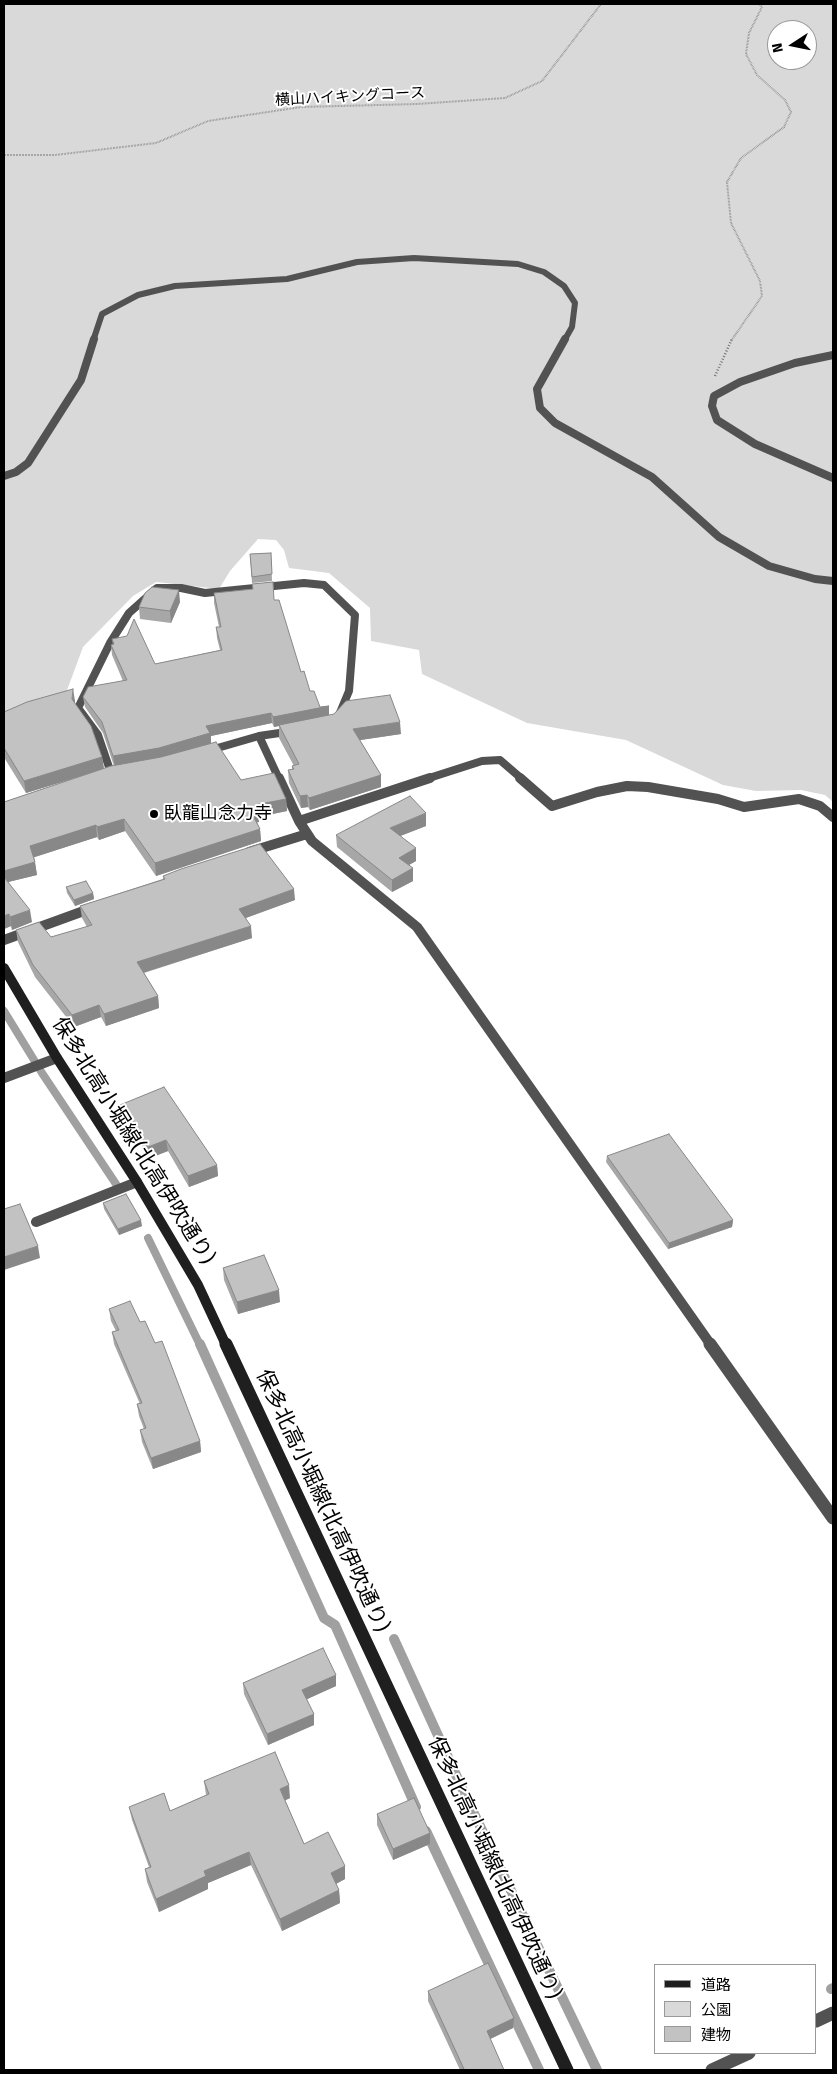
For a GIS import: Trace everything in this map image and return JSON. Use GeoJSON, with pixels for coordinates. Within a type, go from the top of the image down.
{"type":"FeatureCollection","features":[{"type":"Feature","properties":{"kind":"street"},"geometry":{"type":"LineString","coordinates":[[4,476],[16,472],[28,463],[81,380],[102,314],[138,295],[175,286],[202,283],[254,282],[287,278],[357,262],[390,259],[414,258],[518,264],[544,272],[564,286],[576,303],[572,327],[537,389],[540,408],[555,423],[599,449],[652,476],[719,537],[769,566],[815,580],[833,581]]}},
{"type":"Feature","properties":{"kind":"street"},"geometry":{"type":"LineString","coordinates":[[833,355],[794,363],[740,382],[714,396],[712,406],[717,420],[755,444],[833,478]]}},
{"type":"Feature","properties":{"kind":"street"},"geometry":{"type":"LineString","coordinates":[[111,774],[98,735],[78,708],[110,644],[129,613],[157,588],[181,588],[205,593],[304,583],[324,585],[355,615],[348,691],[340,714],[333,721]]}},
{"type":"Feature","properties":{"kind":"street"},"geometry":{"type":"LineString","coordinates":[[196,754],[259,736],[298,729]]}},
{"type":"Feature","properties":{"kind":"street"},"geometry":{"type":"LineString","coordinates":[[259,736],[298,821],[306,834],[416,927],[833,1518]]}},
{"type":"Feature","properties":{"kind":"street"},"geometry":{"type":"LineString","coordinates":[[298,821],[482,761],[500,760],[552,806],[596,792],[627,786],[648,787],[718,799],[744,807],[799,799],[820,806],[833,817]]}},
{"type":"Feature","properties":{"kind":"street"},"geometry":{"type":"LineString","coordinates":[[243,854],[306,834]]}},
{"type":"Feature","properties":{"kind":"street"},"geometry":{"type":"LineString","coordinates":[[4,940],[98,906]]}},
{"type":"Feature","properties":{"kind":"street","name":"保多北高小堀線(北高伊吹通り)"},"geometry":{"type":"LineString","coordinates":[[4,968],[57,1058],[137,1182],[198,1285],[567,2070]]}},
{"type":"Feature","properties":{"kind":"street"},"geometry":{"type":"LineString","coordinates":[[4,1078],[57,1058]]}},
{"type":"Feature","properties":{"kind":"street"},"geometry":{"type":"LineString","coordinates":[[36,1222],[137,1182]]}},
{"type":"Feature","properties":{"kind":"street"},"geometry":{"type":"LineString","coordinates":[[817,2021],[833,2013]]}},
{"type":"Feature","properties":{"kind":"street"},"geometry":{"type":"LineString","coordinates":[[712,2070],[747,2054]]}},
{"type":"Feature","properties":{"kind":"path","name":"横山ハイキングコース"},"geometry":{"type":"LineString","coordinates":[[4,155],[55,155],[156,143],[208,121],[302,107],[417,104],[505,98],[542,80],[601,4]]}},
{"type":"Feature","properties":{"kind":"path"},"geometry":{"type":"LineString","coordinates":[[714,396],[714,377],[727,346],[762,296],[760,281],[731,223],[726,182],[741,158],[784,127],[791,112],[785,100],[757,75],[746,54],[749,33],[762,7],[759,4]]}},
{"type":"Feature","properties":{"kind":"green space"},"geometry":{"type":"Polygon","coordinates":[[[4,4],[833,4],[833,802],[825,795],[801,790],[756,791],[723,785],[626,740],[527,723],[422,674],[419,650],[371,641],[370,608],[329,573],[289,568],[284,550],[276,540],[258,539],[230,571],[219,589],[156,582],[133,596],[83,647],[66,693],[4,717],[4,4]]]}},
{"type":"Feature","properties":{"kind":"building"},"geometry":{"type":"Polygon","coordinates":[[[271,553],[272,574],[252,577],[250,554],[271,553]]]}},
{"type":"Feature","properties":{"kind":"building"},"geometry":{"type":"Polygon","coordinates":[[[273,582],[274,600],[279,600],[301,672],[304,671],[310,691],[314,691],[320,707],[329,706],[273,717],[271,713],[206,726],[210,733],[159,748],[113,756],[102,722],[83,697],[88,687],[127,680],[111,645],[114,644],[112,639],[127,636],[134,619],[155,664],[222,650],[216,627],[221,627],[214,593],[253,589],[252,584],[273,582]]]}},
{"type":"Feature","properties":{"kind":"building"},"geometry":{"type":"Polygon","coordinates":[[[152,587],[179,590],[170,611],[139,607],[145,593],[152,587]]]}},
{"type":"Feature","properties":{"kind":"building"},"geometry":{"type":"Polygon","coordinates":[[[73,689],[72,699],[91,726],[102,757],[24,781],[4,748],[4,712],[27,702],[73,689]]]}},
{"type":"Feature","properties":{"kind":"building"},"geometry":{"type":"Polygon","coordinates":[[[390,695],[400,722],[353,729],[381,775],[309,798],[307,795],[300,796],[288,770],[294,769],[292,766],[299,764],[279,725],[334,714],[346,701],[390,695]]]}},
{"type":"Feature","properties":{"kind":"building"},"geometry":{"type":"Polygon","coordinates":[[[216,742],[241,780],[274,773],[286,799],[255,805],[258,810],[251,812],[260,829],[155,863],[124,819],[97,827],[96,825],[30,846],[35,862],[4,871],[4,802],[111,766],[161,757],[216,742]]]}},
{"type":"Feature","properties":{"kind":"building"},"geometry":{"type":"Polygon","coordinates":[[[410,796],[426,813],[390,828],[416,848],[399,858],[413,868],[392,880],[336,835],[410,796]]]}},
{"type":"Feature","properties":{"kind":"building"},"geometry":{"type":"Polygon","coordinates":[[[260,844],[294,889],[239,909],[251,926],[137,962],[158,996],[104,1014],[99,1005],[72,1015],[33,965],[16,930],[39,922],[51,937],[92,925],[80,906],[165,879],[163,876],[181,869],[260,844]]]}},
{"type":"Feature","properties":{"kind":"building"},"geometry":{"type":"Polygon","coordinates":[[[4,877],[30,910],[10,917],[9,914],[4,916],[4,877]]]}},
{"type":"Feature","properties":{"kind":"building"},"geometry":{"type":"Polygon","coordinates":[[[86,881],[93,893],[74,900],[66,887],[86,881]]]}},
{"type":"Feature","properties":{"kind":"building"},"geometry":{"type":"Polygon","coordinates":[[[164,1087],[217,1165],[188,1176],[166,1140],[148,1147],[120,1105],[164,1087]]]}},
{"type":"Feature","properties":{"kind":"building"},"geometry":{"type":"Polygon","coordinates":[[[669,1134],[733,1220],[669,1243],[607,1156],[669,1134]]]}},
{"type":"Feature","properties":{"kind":"building"},"geometry":{"type":"Polygon","coordinates":[[[126,1194],[141,1220],[118,1229],[103,1203],[126,1194]]]}},
{"type":"Feature","properties":{"kind":"building"},"geometry":{"type":"Polygon","coordinates":[[[20,1204],[38,1246],[4,1257],[4,1209],[20,1204]]]}},
{"type":"Feature","properties":{"kind":"building"},"geometry":{"type":"Polygon","coordinates":[[[264,1255],[279,1290],[237,1302],[223,1268],[264,1255]]]}},
{"type":"Feature","properties":{"kind":"building"},"geometry":{"type":"Polygon","coordinates":[[[130,1301],[140,1322],[145,1321],[155,1343],[162,1341],[200,1441],[151,1458],[140,1430],[146,1428],[137,1404],[142,1403],[112,1332],[119,1330],[109,1309],[130,1301]]]}},
{"type":"Feature","properties":{"kind":"building"},"geometry":{"type":"Polygon","coordinates":[[[323,1648],[336,1675],[302,1690],[314,1714],[267,1734],[243,1683],[323,1648]]]}},
{"type":"Feature","properties":{"kind":"building"},"geometry":{"type":"Polygon","coordinates":[[[275,1752],[289,1785],[280,1789],[304,1844],[328,1832],[345,1866],[331,1873],[339,1890],[280,1919],[249,1852],[204,1871],[206,1876],[156,1899],[145,1869],[151,1867],[129,1807],[164,1793],[170,1811],[209,1794],[204,1781],[275,1752]]]}},
{"type":"Feature","properties":{"kind":"building"},"geometry":{"type":"Polygon","coordinates":[[[414,1798],[430,1833],[393,1849],[377,1814],[414,1798]]]}},
{"type":"Feature","properties":{"kind":"building"},"geometry":{"type":"Polygon","coordinates":[[[488,1963],[514,2018],[487,2031],[504,2070],[462,2070],[464,2069],[428,1991],[488,1963]]]}},
{"type":"Feature","properties":{"kind":"waterway"},"geometry":{"type":"LineString","coordinates":[[4,1011],[42,1073],[116,1184]]}},
{"type":"Feature","properties":{"kind":"waterway"},"geometry":{"type":"LineString","coordinates":[[148,1238],[200,1345]]}},
{"type":"Feature","properties":{"kind":"waterway"},"geometry":{"type":"LineString","coordinates":[[200,1344],[324,1618],[335,1625],[416,1807]]}},
{"type":"Feature","properties":{"kind":"waterway"},"geometry":{"type":"LineString","coordinates":[[394,1639],[467,1799],[597,2070]]}},
{"type":"Feature","properties":{"kind":"waterway"},"geometry":{"type":"LineString","coordinates":[[426,1831],[539,2070]]}},
{"type":"Feature","properties":{"kind":"place","name":"臥龍山念力寺"},"geometry":{"type":"Point","coordinates":[154,814]}}]}
